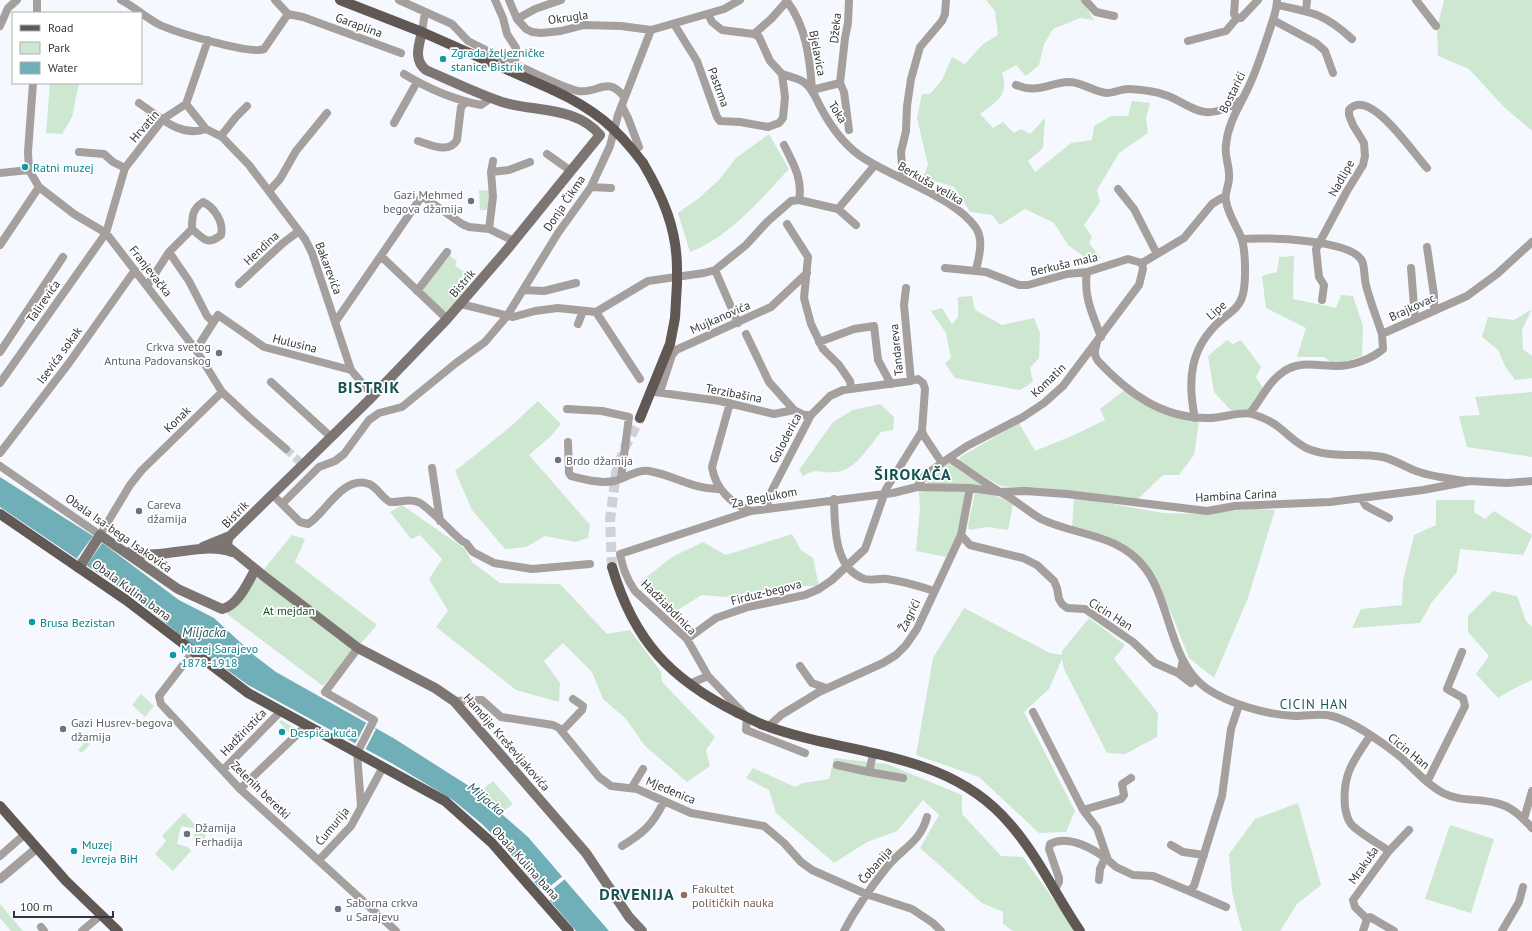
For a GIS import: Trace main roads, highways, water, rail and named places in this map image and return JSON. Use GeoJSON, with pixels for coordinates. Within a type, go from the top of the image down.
{"type":"FeatureCollection","features":[{"type":"Feature","properties":{"kind":"main road"},"geometry":{"type":"LineString","coordinates":[[340,0],[422,32],[553,90],[596,114],[625,140],[643,163],[663,198],[672,224],[677,254],[677,283],[673,333],[656,392],[640,418]]}},
{"type":"Feature","properties":{"kind":"main road","name":"Bistrik"},"geometry":{"type":"LineString","coordinates":[[232,552],[227,543],[230,536],[273,495],[302,464],[374,396],[461,304],[600,135],[588,122],[574,116],[510,104],[491,98],[422,67],[417,56],[422,32]]}},
{"type":"Feature","properties":{"kind":"main road","name":"Obala Kulina bana"},"geometry":{"type":"LineString","coordinates":[[0,514],[81,565],[240,688],[307,725],[359,750],[383,767],[445,802],[468,820],[497,848],[569,931]]}},
{"type":"Feature","properties":{"kind":"main road"},"geometry":{"type":"LineString","coordinates":[[196,550],[230,536]]}},
{"type":"Feature","properties":{"kind":"main road","name":"Obala Isa-bega Isakovića"},"geometry":{"type":"LineString","coordinates":[[81,565],[99,537],[126,551],[185,593],[219,608],[228,607],[240,594],[255,570]]}},
{"type":"Feature","properties":{"kind":"main road"},"geometry":{"type":"LineString","coordinates":[[126,551],[151,554],[196,550],[224,550],[232,552]]}},
{"type":"Feature","properties":{"kind":"main road","name":"Hamdije Kreševljakovića"},"geometry":{"type":"LineString","coordinates":[[232,552],[358,648],[435,688],[454,701],[586,853],[629,917],[642,931]]}},
{"type":"Feature","properties":{"kind":"main road"},"geometry":{"type":"LineString","coordinates":[[148,568],[146,561],[151,554]]}},
{"type":"Feature","properties":{"kind":"main road"},"geometry":{"type":"LineString","coordinates":[[612,567],[625,606],[642,635],[659,657],[689,684],[710,699],[765,725],[873,754],[914,762],[956,780],[985,800],[1010,824],[1027,846],[1080,931]]}},
{"type":"Feature","properties":{"kind":"main road"},"geometry":{"type":"LineString","coordinates":[[2,813],[25,834],[66,881],[118,931]]}},
{"type":"Feature","properties":{"kind":"water","name":"Miljacka"},"geometry":{"type":"Polygon","coordinates":[[[0,477],[93,536],[179,600],[214,618],[255,656],[276,672],[395,739],[472,788],[528,837],[609,931],[576,931],[500,842],[482,824],[453,800],[393,764],[248,685],[190,643],[135,598],[0,507],[0,477]]]}},
{"type":"Feature","properties":{"kind":"tunnel"},"geometry":{"type":"LineString","coordinates":[[612,567],[610,520],[616,473],[624,449],[640,418]]}},
{"type":"Feature","properties":{"kind":"tunnel"},"geometry":{"type":"LineString","coordinates":[[286,449],[300,462]]}},
{"type":"Feature","properties":{"kind":"tram line"},"geometry":{"type":"LineString","coordinates":[[0,512],[126,598],[240,686],[447,801],[465,815],[497,847],[571,931]]}},
{"type":"Feature","properties":{"kind":"tram line"},"geometry":{"type":"LineString","coordinates":[[0,809],[62,881],[115,931]]}},
{"type":"Feature","properties":{"kind":"place","name":"Zgrada željezničke stanice Bistrik"},"geometry":{"type":"Point","coordinates":[443,59]}},
{"type":"Feature","properties":{"kind":"place","name":"Ratni muzej"},"geometry":{"type":"Point","coordinates":[25,167]}},
{"type":"Feature","properties":{"kind":"place","name":"Gazi Mehmed begova džamija"},"geometry":{"type":"Point","coordinates":[471,201]}},
{"type":"Feature","properties":{"kind":"place","name":"Crkva svetog Antuna Padovanskog"},"geometry":{"type":"Point","coordinates":[219,353]}},
{"type":"Feature","properties":{"kind":"place","name":"Brdo džamija"},"geometry":{"type":"Point","coordinates":[558,460]}},
{"type":"Feature","properties":{"kind":"place","name":"Careva džamija"},"geometry":{"type":"Point","coordinates":[139,511]}},
{"type":"Feature","properties":{"kind":"place","name":"Brusa Bezistan"},"geometry":{"type":"Point","coordinates":[32,622]}},
{"type":"Feature","properties":{"kind":"place","name":"Muzej Sarajevo 1878-1918"},"geometry":{"type":"Point","coordinates":[173,655]}},
{"type":"Feature","properties":{"kind":"place","name":"Gazi Husrev-begova džamija"},"geometry":{"type":"Point","coordinates":[63,729]}},
{"type":"Feature","properties":{"kind":"place","name":"Despića kuća"},"geometry":{"type":"Point","coordinates":[282,732]}},
{"type":"Feature","properties":{"kind":"place","name":"Džamija Ferhadija"},"geometry":{"type":"Point","coordinates":[187,834]}},
{"type":"Feature","properties":{"kind":"place","name":"Muzej Jevreja BiH"},"geometry":{"type":"Point","coordinates":[74,851]}},
{"type":"Feature","properties":{"kind":"place","name":"Fakultet političkih nauka"},"geometry":{"type":"Point","coordinates":[684,895]}},
{"type":"Feature","properties":{"kind":"place","name":"Saborna crkva u Sarajevu"},"geometry":{"type":"Point","coordinates":[338,909]}},
{"type":"Feature","properties":{"kind":"district","name":"BISTRIK"},"geometry":{"type":"Point","coordinates":[369,387]}},
{"type":"Feature","properties":{"kind":"district","name":"ŠIROKAČA"},"geometry":{"type":"Point","coordinates":[913,474]}},
{"type":"Feature","properties":{"kind":"district","name":"CICIN HAN"},"geometry":{"type":"Point","coordinates":[1314,704]}},
{"type":"Feature","properties":{"kind":"district","name":"DRVENIJA"},"geometry":{"type":"Point","coordinates":[637,894]}},
{"type":"Feature","properties":{"kind":"park label","name":"At mejdan"},"geometry":{"type":"Point","coordinates":[289,610]}}]}
